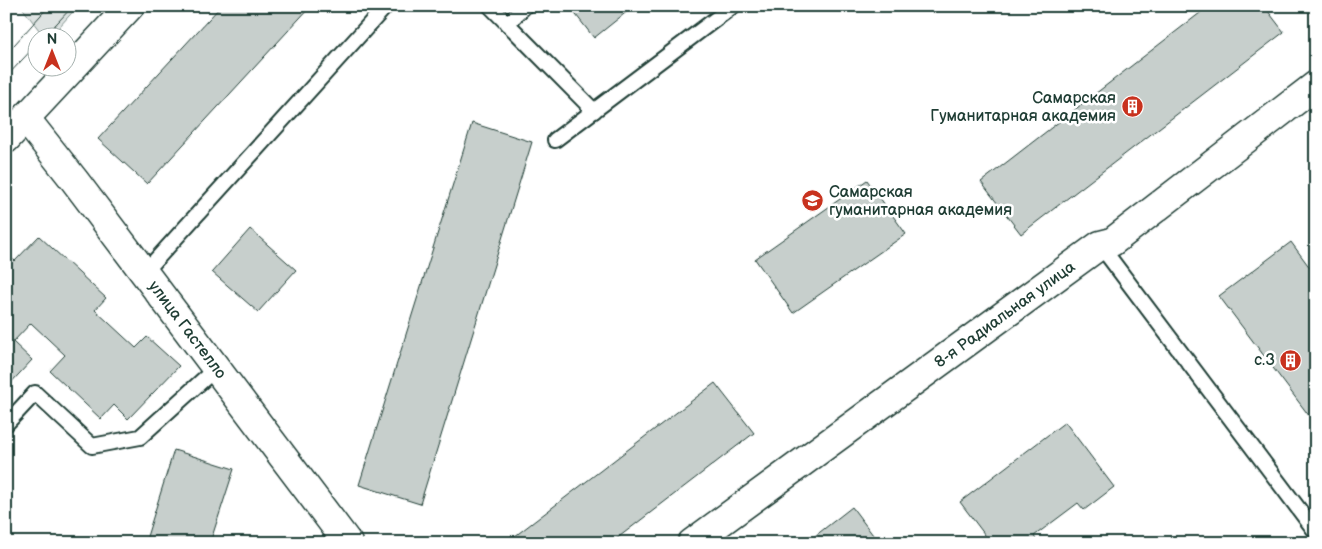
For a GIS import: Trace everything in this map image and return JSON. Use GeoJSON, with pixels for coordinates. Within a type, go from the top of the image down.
{"type":"FeatureCollection","features":[{"type":"Feature","properties":{"kind":"street"},"geometry":{"type":"LineString","coordinates":[[6,139],[130,6]]}},
{"type":"Feature","properties":{"kind":"street","name":"8-я Радиальная улица"},"geometry":{"type":"LineString","coordinates":[[692,543],[1100,246],[1112,242],[1316,85]]}},
{"type":"Feature","properties":{"kind":"street","name":"улица Гастелло"},"geometry":{"type":"LineString","coordinates":[[26,118],[348,543]]}},
{"type":"Feature","properties":{"kind":"lane"},"geometry":{"type":"LineString","coordinates":[[144,273],[386,6]]}},
{"type":"Feature","properties":{"kind":"lane"},"geometry":{"type":"LineString","coordinates":[[490,6],[594,111]]}},
{"type":"Feature","properties":{"kind":"lane"},"geometry":{"type":"LineString","coordinates":[[507,24],[525,6]]}},
{"type":"Feature","properties":{"kind":"lane"},"geometry":{"type":"LineString","coordinates":[[555,140],[733,6]]}},
{"type":"Feature","properties":{"kind":"lane"},"geometry":{"type":"LineString","coordinates":[[1100,246],[1316,532]]}},
{"type":"Feature","properties":{"kind":"lane"},"geometry":{"type":"LineString","coordinates":[[6,424],[35,393],[92,446],[140,437],[215,369]]}},
{"type":"Feature","properties":{"kind":"shaded area"},"geometry":{"type":"Polygon","coordinates":[[[21,6],[78,6],[58,28],[38,28],[21,6]]]}},
{"type":"Feature","properties":{"kind":"building"},"geometry":{"type":"Polygon","coordinates":[[[221,6],[311,6],[147,184],[98,139],[221,6]]]}},
{"type":"Feature","properties":{"kind":"building"},"geometry":{"type":"Polygon","coordinates":[[[569,6],[634,6],[594,38],[569,6]]]}},
{"type":"Feature","properties":{"kind":"building","name":"Самарская Гуманитарная академия"},"geometry":{"type":"Polygon","coordinates":[[[1209,6],[1264,6],[1284,32],[1021,234],[981,182],[1209,6]]]}},
{"type":"Feature","properties":{"kind":"building"},"geometry":{"type":"Polygon","coordinates":[[[472,123],[532,142],[420,504],[359,485],[472,123]]]}},
{"type":"Feature","properties":{"kind":"building"},"geometry":{"type":"Polygon","coordinates":[[[867,180],[906,234],[793,313],[755,259],[867,180]]]}},
{"type":"Feature","properties":{"kind":"building"},"geometry":{"type":"Polygon","coordinates":[[[250,229],[296,270],[258,312],[212,272],[250,229]]]}},
{"type":"Feature","properties":{"kind":"building"},"geometry":{"type":"Polygon","coordinates":[[[39,236],[106,298],[95,310],[136,348],[147,337],[179,366],[128,419],[114,405],[101,419],[50,371],[65,355],[31,323],[13,342],[32,360],[6,388],[6,253],[15,261],[39,236]]]}},
{"type":"Feature","properties":{"kind":"building","name":"с.3"},"geometry":{"type":"Polygon","coordinates":[[[1291,242],[1316,276],[1316,425],[1219,296],[1291,242]]]}},
{"type":"Feature","properties":{"kind":"building"},"geometry":{"type":"Polygon","coordinates":[[[715,383],[754,433],[611,543],[506,543],[715,383]]]}},
{"type":"Feature","properties":{"kind":"building"},"geometry":{"type":"Polygon","coordinates":[[[1065,422],[1114,487],[1084,510],[1078,503],[1034,536],[1038,543],[991,543],[960,502],[1065,422]]]}},
{"type":"Feature","properties":{"kind":"building"},"geometry":{"type":"Polygon","coordinates":[[[174,450],[234,469],[210,543],[145,543],[174,450]]]}},
{"type":"Feature","properties":{"kind":"building"},"geometry":{"type":"Polygon","coordinates":[[[852,507],[879,543],[806,543],[852,507]]]}},
{"type":"Feature","properties":{"kind":"tram line"},"geometry":{"type":"LineString","coordinates":[[6,54],[49,6]]}},
{"type":"Feature","properties":{"kind":"tram line"},"geometry":{"type":"LineString","coordinates":[[52,28],[73,6]]}},
{"type":"Feature","properties":{"kind":"tram line"},"geometry":{"type":"LineString","coordinates":[[6,77],[28,54]]}},
{"type":"Feature","properties":{"kind":"place","name":"Самарская Гуманитарная академия"},"geometry":{"type":"Point","coordinates":[1132,107]}},
{"type":"Feature","properties":{"kind":"place","name":"Самарская гуманитарная академия"},"geometry":{"type":"Point","coordinates":[813,201]}},
{"type":"Feature","properties":{"kind":"place","name":"с.3"},"geometry":{"type":"Point","coordinates":[1291,360]}}]}
